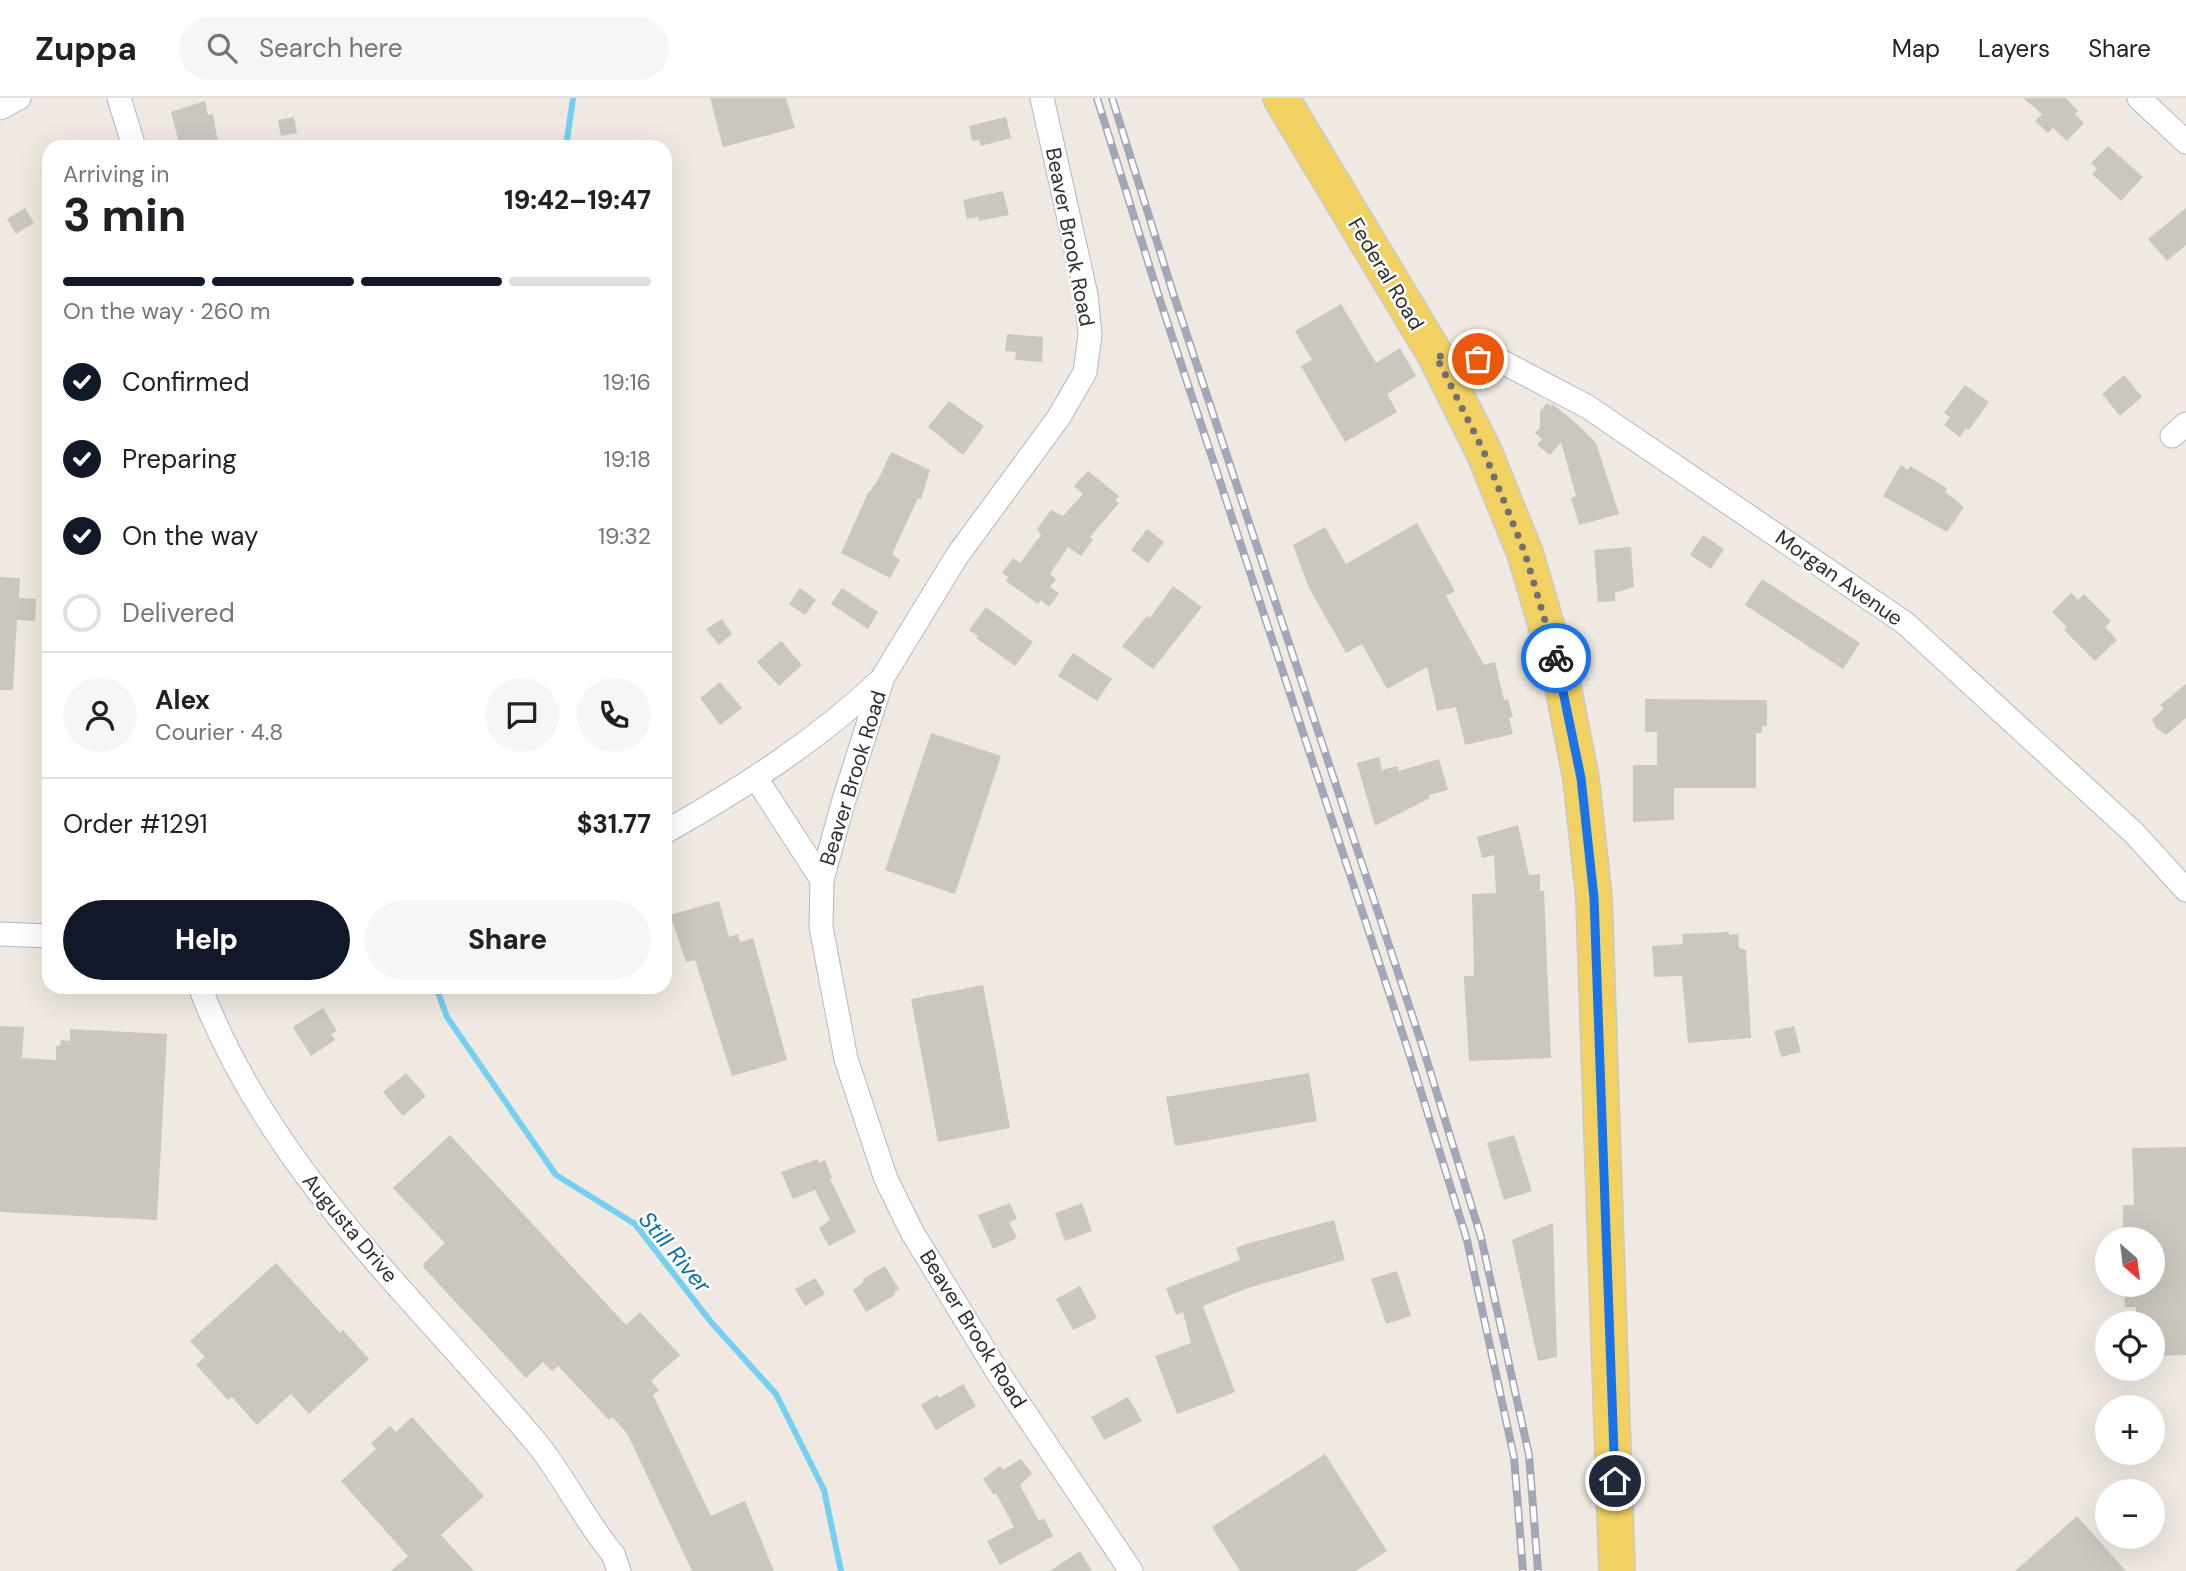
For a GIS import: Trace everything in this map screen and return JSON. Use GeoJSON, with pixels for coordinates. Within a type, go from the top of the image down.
{"type":"FeatureCollection","features":[{"type":"Feature","properties":{"kind":"main road","name":"Federal Road"},"geometry":{"type":"LineString","coordinates":[[1281,98],[1436,356],[1484,452],[1525,553],[1560,672],[1581,778],[1594,898],[1617,1571]]}},
{"type":"Feature","properties":{"kind":"street"},"geometry":{"type":"LineString","coordinates":[[0,108],[19,98]]}},
{"type":"Feature","properties":{"kind":"street"},"geometry":{"type":"LineString","coordinates":[[119,98],[132,140]]}},
{"type":"Feature","properties":{"kind":"street","name":"Beaver Brook Road"},"geometry":{"type":"LineString","coordinates":[[1042,98],[1086,295],[1090,335],[1085,372],[1059,417],[957,556],[883,677],[822,880],[821,927],[846,1059],[886,1179],[912,1232],[997,1371],[1131,1571]]}},
{"type":"Feature","properties":{"kind":"street"},"geometry":{"type":"LineString","coordinates":[[2139,98],[2186,142]]}},
{"type":"Feature","properties":{"kind":"street","name":"Morgan Avenue"},"geometry":{"type":"LineString","coordinates":[[1436,356],[1499,360],[1588,407],[1905,623],[2134,833],[2186,890]]}},
{"type":"Feature","properties":{"kind":"street"},"geometry":{"type":"LineString","coordinates":[[672,828],[785,760],[848,710],[883,677]]}},
{"type":"Feature","properties":{"kind":"street"},"geometry":{"type":"LineString","coordinates":[[756,778],[822,880]]}},
{"type":"Feature","properties":{"kind":"street"},"geometry":{"type":"LineString","coordinates":[[0,934],[42,936]]}},
{"type":"Feature","properties":{"kind":"street","name":"Augusta Drive"},"geometry":{"type":"LineString","coordinates":[[203,994],[241,1079],[276,1135],[313,1186],[537,1444],[613,1554],[619,1571]]}},
{"type":"Feature","properties":{"kind":"building"},"geometry":{"type":"Polygon","coordinates":[[[710,98],[786,98],[795,128],[723,147],[710,98]]]}},
{"type":"Feature","properties":{"kind":"building"},"geometry":{"type":"Polygon","coordinates":[[[2023,98],[2066,98],[2078,111],[2075,114],[2084,123],[2067,141],[2053,128],[2048,133],[2035,121],[2042,114],[2023,98]]]}},
{"type":"Feature","properties":{"kind":"building"},"geometry":{"type":"Polygon","coordinates":[[[205,101],[208,115],[213,114],[218,140],[178,140],[171,112],[205,101]]]}},
{"type":"Feature","properties":{"kind":"building"},"geometry":{"type":"Polygon","coordinates":[[[294,117],[297,133],[281,136],[278,120],[294,117]]]}},
{"type":"Feature","properties":{"kind":"building"},"geometry":{"type":"Polygon","coordinates":[[[1006,117],[1011,138],[981,146],[979,140],[972,141],[969,126],[1006,117]]]}},
{"type":"Feature","properties":{"kind":"building"},"geometry":{"type":"Polygon","coordinates":[[[2108,146],[2143,177],[2121,201],[2092,174],[2097,169],[2091,163],[2108,146]]]}},
{"type":"Feature","properties":{"kind":"building"},"geometry":{"type":"Polygon","coordinates":[[[1003,191],[1009,215],[979,221],[978,217],[967,219],[963,200],[1003,191]]]}},
{"type":"Feature","properties":{"kind":"building"},"geometry":{"type":"Polygon","coordinates":[[[25,208],[34,223],[16,234],[7,219],[25,208]]]}},
{"type":"Feature","properties":{"kind":"building"},"geometry":{"type":"Polygon","coordinates":[[[2186,208],[2186,245],[2167,261],[2148,239],[2186,208]]]}},
{"type":"Feature","properties":{"kind":"building"},"geometry":{"type":"Polygon","coordinates":[[[1341,304],[1376,363],[1400,348],[1416,376],[1387,394],[1397,412],[1345,442],[1301,366],[1312,360],[1295,331],[1341,304]]]}},
{"type":"Feature","properties":{"kind":"building"},"geometry":{"type":"Polygon","coordinates":[[[1007,334],[1043,337],[1042,362],[1015,360],[1016,352],[1005,351],[1007,334]]]}},
{"type":"Feature","properties":{"kind":"building"},"geometry":{"type":"Polygon","coordinates":[[[2124,375],[2142,397],[2120,416],[2102,394],[2124,375]]]}},
{"type":"Feature","properties":{"kind":"building"},"geometry":{"type":"Polygon","coordinates":[[[1965,385],[1989,402],[1969,430],[1966,428],[1960,437],[1944,425],[1950,417],[1944,413],[1965,385]]]}},
{"type":"Feature","properties":{"kind":"building"},"geometry":{"type":"Polygon","coordinates":[[[949,401],[984,426],[963,455],[928,427],[949,401]]]}},
{"type":"Feature","properties":{"kind":"building"},"geometry":{"type":"Polygon","coordinates":[[[1547,403],[1552,407],[1551,403],[1576,423],[1596,443],[1619,514],[1579,525],[1571,498],[1576,496],[1561,442],[1550,455],[1537,445],[1542,439],[1535,433],[1540,428],[1540,411],[1547,403]]]}},
{"type":"Feature","properties":{"kind":"building"},"geometry":{"type":"Polygon","coordinates":[[[891,452],[930,470],[921,499],[918,498],[892,554],[900,560],[890,578],[841,553],[867,495],[878,480],[891,452]]]}},
{"type":"Feature","properties":{"kind":"building"},"geometry":{"type":"Polygon","coordinates":[[[1901,465],[1908,470],[1910,466],[1947,488],[1945,492],[1964,507],[1947,532],[1883,496],[1901,465]]]}},
{"type":"Feature","properties":{"kind":"building"},"geometry":{"type":"Polygon","coordinates":[[[1088,471],[1119,496],[1115,500],[1119,503],[1090,537],[1093,540],[1081,556],[1068,547],[1050,574],[1056,579],[1050,587],[1059,593],[1049,607],[1041,600],[1038,604],[1006,581],[1008,577],[1002,573],[1013,558],[1020,563],[1041,535],[1037,529],[1051,510],[1063,516],[1083,494],[1074,486],[1088,471]]]}},
{"type":"Feature","properties":{"kind":"building"},"geometry":{"type":"Polygon","coordinates":[[[1417,523],[1455,591],[1446,596],[1484,665],[1495,662],[1504,700],[1508,699],[1513,717],[1509,718],[1513,734],[1465,745],[1456,707],[1437,711],[1427,667],[1387,689],[1362,644],[1346,653],[1309,588],[1293,545],[1325,527],[1346,564],[1417,523]]]}},
{"type":"Feature","properties":{"kind":"building"},"geometry":{"type":"Polygon","coordinates":[[[1147,529],[1164,542],[1148,563],[1131,550],[1147,529]]]}},
{"type":"Feature","properties":{"kind":"building"},"geometry":{"type":"Polygon","coordinates":[[[1703,535],[1724,549],[1711,569],[1690,555],[1703,535]]]}},
{"type":"Feature","properties":{"kind":"building"},"geometry":{"type":"Polygon","coordinates":[[[1631,547],[1634,587],[1615,593],[1615,601],[1598,602],[1594,550],[1631,547]]]}},
{"type":"Feature","properties":{"kind":"building"},"geometry":{"type":"Polygon","coordinates":[[[0,577],[20,578],[19,598],[36,599],[35,621],[17,620],[13,690],[0,690],[0,577]]]}},
{"type":"Feature","properties":{"kind":"building"},"geometry":{"type":"Polygon","coordinates":[[[1762,579],[1860,643],[1843,669],[1745,605],[1762,579]]]}},
{"type":"Feature","properties":{"kind":"building"},"geometry":{"type":"Polygon","coordinates":[[[1173,586],[1202,607],[1153,669],[1122,646],[1147,616],[1150,618],[1173,586]]]}},
{"type":"Feature","properties":{"kind":"building"},"geometry":{"type":"Polygon","coordinates":[[[800,588],[816,600],[805,615],[789,604],[800,588]]]}},
{"type":"Feature","properties":{"kind":"building"},"geometry":{"type":"Polygon","coordinates":[[[842,588],[878,612],[868,629],[831,604],[842,588]]]}},
{"type":"Feature","properties":{"kind":"building"},"geometry":{"type":"Polygon","coordinates":[[[2071,593],[2078,600],[2084,594],[2111,621],[2105,627],[2117,640],[2095,661],[2064,630],[2067,627],[2052,612],[2071,593]]]}},
{"type":"Feature","properties":{"kind":"building"},"geometry":{"type":"Polygon","coordinates":[[[986,607],[1033,642],[1015,666],[969,630],[986,607]]]}},
{"type":"Feature","properties":{"kind":"building"},"geometry":{"type":"Polygon","coordinates":[[[722,619],[732,634],[719,645],[706,629],[722,619]]]}},
{"type":"Feature","properties":{"kind":"building"},"geometry":{"type":"Polygon","coordinates":[[[781,641],[802,665],[779,686],[757,662],[781,641]]]}},
{"type":"Feature","properties":{"kind":"building"},"geometry":{"type":"Polygon","coordinates":[[[1073,653],[1112,679],[1097,701],[1058,676],[1073,653]]]}},
{"type":"Feature","properties":{"kind":"building"},"geometry":{"type":"Polygon","coordinates":[[[720,682],[742,708],[720,725],[700,698],[720,682]]]}},
{"type":"Feature","properties":{"kind":"building"},"geometry":{"type":"Polygon","coordinates":[[[2186,684],[2186,718],[2166,735],[2156,728],[2152,719],[2164,709],[2160,705],[2186,684]]]}},
{"type":"Feature","properties":{"kind":"building"},"geometry":{"type":"Polygon","coordinates":[[[1645,699],[1767,700],[1767,726],[1762,726],[1762,733],[1756,733],[1756,788],[1674,788],[1674,820],[1633,822],[1633,765],[1657,765],[1657,732],[1645,732],[1645,699]]]}},
{"type":"Feature","properties":{"kind":"building"},"geometry":{"type":"Polygon","coordinates":[[[931,733],[1001,756],[955,894],[885,870],[931,733]]]}},
{"type":"Feature","properties":{"kind":"building"},"geometry":{"type":"Polygon","coordinates":[[[1379,757],[1382,770],[1397,766],[1399,771],[1439,759],[1448,790],[1429,795],[1430,798],[1375,826],[1357,763],[1379,757]]]}},
{"type":"Feature","properties":{"kind":"building"},"geometry":{"type":"Polygon","coordinates":[[[1518,825],[1529,875],[1540,874],[1540,891],[1544,891],[1551,1058],[1469,1061],[1464,976],[1474,976],[1472,894],[1496,893],[1494,855],[1482,858],[1477,837],[1518,825]]]}},
{"type":"Feature","properties":{"kind":"building"},"geometry":{"type":"Polygon","coordinates":[[[719,901],[729,937],[738,934],[740,942],[753,938],[787,1060],[732,1076],[695,960],[686,962],[672,914],[719,901]]]}},
{"type":"Feature","properties":{"kind":"building"},"geometry":{"type":"Polygon","coordinates":[[[1729,932],[1729,935],[1738,934],[1739,948],[1746,950],[1751,1038],[1688,1043],[1682,976],[1654,977],[1652,946],[1683,944],[1682,934],[1729,932]]]}},
{"type":"Feature","properties":{"kind":"building"},"geometry":{"type":"Polygon","coordinates":[[[983,985],[1010,1128],[938,1142],[911,999],[983,985]]]}},
{"type":"Feature","properties":{"kind":"building"},"geometry":{"type":"Polygon","coordinates":[[[323,1008],[337,1031],[331,1034],[335,1040],[311,1056],[293,1027],[323,1008]]]}},
{"type":"Feature","properties":{"kind":"building"},"geometry":{"type":"Polygon","coordinates":[[[0,1026],[24,1027],[22,1058],[56,1060],[56,1046],[60,1046],[61,1040],[70,1041],[70,1029],[167,1034],[157,1220],[0,1212],[0,1026]]]}},
{"type":"Feature","properties":{"kind":"building"},"geometry":{"type":"Polygon","coordinates":[[[1794,1026],[1801,1052],[1781,1057],[1774,1031],[1794,1026]]]}},
{"type":"Feature","properties":{"kind":"building"},"geometry":{"type":"Polygon","coordinates":[[[406,1073],[426,1096],[403,1116],[383,1092],[406,1073]]]}},
{"type":"Feature","properties":{"kind":"building"},"geometry":{"type":"Polygon","coordinates":[[[1309,1073],[1317,1121],[1175,1146],[1166,1097],[1309,1073]]]}},
{"type":"Feature","properties":{"kind":"building"},"geometry":{"type":"Polygon","coordinates":[[[450,1135],[626,1325],[640,1312],[680,1355],[651,1381],[659,1390],[653,1395],[711,1516],[745,1501],[774,1571],[692,1571],[627,1433],[612,1417],[609,1420],[558,1366],[552,1371],[543,1362],[526,1378],[424,1268],[423,1264],[445,1243],[393,1188],[450,1135]]]}},
{"type":"Feature","properties":{"kind":"building"},"geometry":{"type":"Polygon","coordinates":[[[1514,1135],[1532,1191],[1504,1200],[1487,1143],[1514,1135]]]}},
{"type":"Feature","properties":{"kind":"building"},"geometry":{"type":"Polygon","coordinates":[[[2186,1147],[2186,1355],[2165,1356],[2165,1311],[2136,1311],[2136,1307],[2125,1307],[2125,1297],[2165,1297],[2165,1227],[2123,1227],[2123,1205],[2134,1205],[2132,1148],[2186,1147]]]}},
{"type":"Feature","properties":{"kind":"building"},"geometry":{"type":"Polygon","coordinates":[[[818,1159],[819,1163],[825,1160],[832,1178],[830,1179],[856,1232],[829,1246],[819,1228],[830,1220],[815,1190],[793,1199],[781,1172],[818,1159]]]}},
{"type":"Feature","properties":{"kind":"building"},"geometry":{"type":"Polygon","coordinates":[[[1010,1203],[1017,1219],[1009,1222],[1017,1238],[993,1249],[978,1215],[1010,1203]]]}},
{"type":"Feature","properties":{"kind":"building"},"geometry":{"type":"Polygon","coordinates":[[[1082,1203],[1092,1231],[1065,1241],[1055,1213],[1082,1203]]]}},
{"type":"Feature","properties":{"kind":"building"},"geometry":{"type":"Polygon","coordinates":[[[1334,1220],[1345,1260],[1248,1288],[1203,1306],[1235,1392],[1177,1414],[1155,1356],[1191,1343],[1183,1312],[1176,1315],[1166,1288],[1240,1260],[1236,1248],[1334,1220]]]}},
{"type":"Feature","properties":{"kind":"building"},"geometry":{"type":"Polygon","coordinates":[[[1553,1223],[1557,1357],[1538,1361],[1512,1240],[1553,1223]]]}},
{"type":"Feature","properties":{"kind":"building"},"geometry":{"type":"Polygon","coordinates":[[[276,1263],[340,1333],[343,1330],[369,1359],[309,1414],[291,1394],[257,1425],[232,1397],[228,1400],[196,1365],[205,1357],[190,1341],[276,1263]]]}},
{"type":"Feature","properties":{"kind":"building"},"geometry":{"type":"Polygon","coordinates":[[[885,1266],[899,1289],[894,1292],[895,1295],[866,1312],[853,1290],[863,1283],[863,1279],[885,1266]]]}},
{"type":"Feature","properties":{"kind":"building"},"geometry":{"type":"Polygon","coordinates":[[[1397,1271],[1411,1316],[1386,1324],[1371,1279],[1397,1271]]]}},
{"type":"Feature","properties":{"kind":"building"},"geometry":{"type":"Polygon","coordinates":[[[815,1278],[825,1294],[805,1306],[795,1289],[815,1278]]]}},
{"type":"Feature","properties":{"kind":"building"},"geometry":{"type":"Polygon","coordinates":[[[1080,1286],[1097,1318],[1073,1330],[1056,1299],[1080,1286]]]}},
{"type":"Feature","properties":{"kind":"building"},"geometry":{"type":"Polygon","coordinates":[[[963,1384],[976,1406],[936,1430],[921,1405],[963,1384]]]}},
{"type":"Feature","properties":{"kind":"building"},"geometry":{"type":"Polygon","coordinates":[[[1128,1397],[1142,1421],[1104,1440],[1091,1417],[1128,1397]]]}},
{"type":"Feature","properties":{"kind":"building"},"geometry":{"type":"Polygon","coordinates":[[[412,1417],[484,1496],[441,1535],[474,1571],[391,1571],[408,1556],[341,1481],[376,1449],[371,1443],[390,1426],[396,1432],[412,1417]]]}},
{"type":"Feature","properties":{"kind":"building"},"geometry":{"type":"Polygon","coordinates":[[[1325,1454],[1387,1551],[1356,1571],[1240,1571],[1212,1527],[1325,1454]]]}},
{"type":"Feature","properties":{"kind":"building"},"geometry":{"type":"Polygon","coordinates":[[[1021,1459],[1032,1474],[1020,1485],[1039,1521],[1044,1518],[1053,1536],[1000,1565],[987,1541],[1014,1527],[996,1493],[994,1495],[983,1479],[1000,1466],[1003,1470],[1021,1459]]]}},
{"type":"Feature","properties":{"kind":"building"},"geometry":{"type":"Polygon","coordinates":[[[2077,1516],[2095,1536],[2095,1549],[2106,1549],[2126,1571],[2015,1571],[2077,1516]]]}},
{"type":"Feature","properties":{"kind":"building"},"geometry":{"type":"Polygon","coordinates":[[[1080,1551],[1092,1571],[1050,1571],[1080,1551]]]}},
{"type":"Feature","properties":{"kind":"waterway","name":"Still River"},"geometry":{"type":"LineString","coordinates":[[567,140],[573,98]]}},
{"type":"Feature","properties":{"kind":"waterway","name":"Still River"},"geometry":{"type":"LineString","coordinates":[[439,994],[447,1017],[556,1175],[635,1224],[711,1322],[776,1394],[824,1490],[841,1571]]}},
{"type":"Feature","properties":{"kind":"railway"},"geometry":{"type":"LineString","coordinates":[[1097,98],[1159,297],[1409,1053],[1467,1240],[1514,1457],[1523,1571]]}},
{"type":"Feature","properties":{"kind":"railway"},"geometry":{"type":"LineString","coordinates":[[1112,98],[1173,293],[1423,1048],[1481,1237],[1529,1455],[1538,1571]]}},
{"type":"Feature","properties":{"kind":"way so far"},"geometry":{"type":"LineString","coordinates":[[1478,359],[1436,356],[1484,452],[1525,553],[1556,658]]}},
{"type":"Feature","properties":{"kind":"route"},"geometry":{"type":"LineString","coordinates":[[1556,658],[1581,778],[1594,898],[1615,1481]]}}]}
